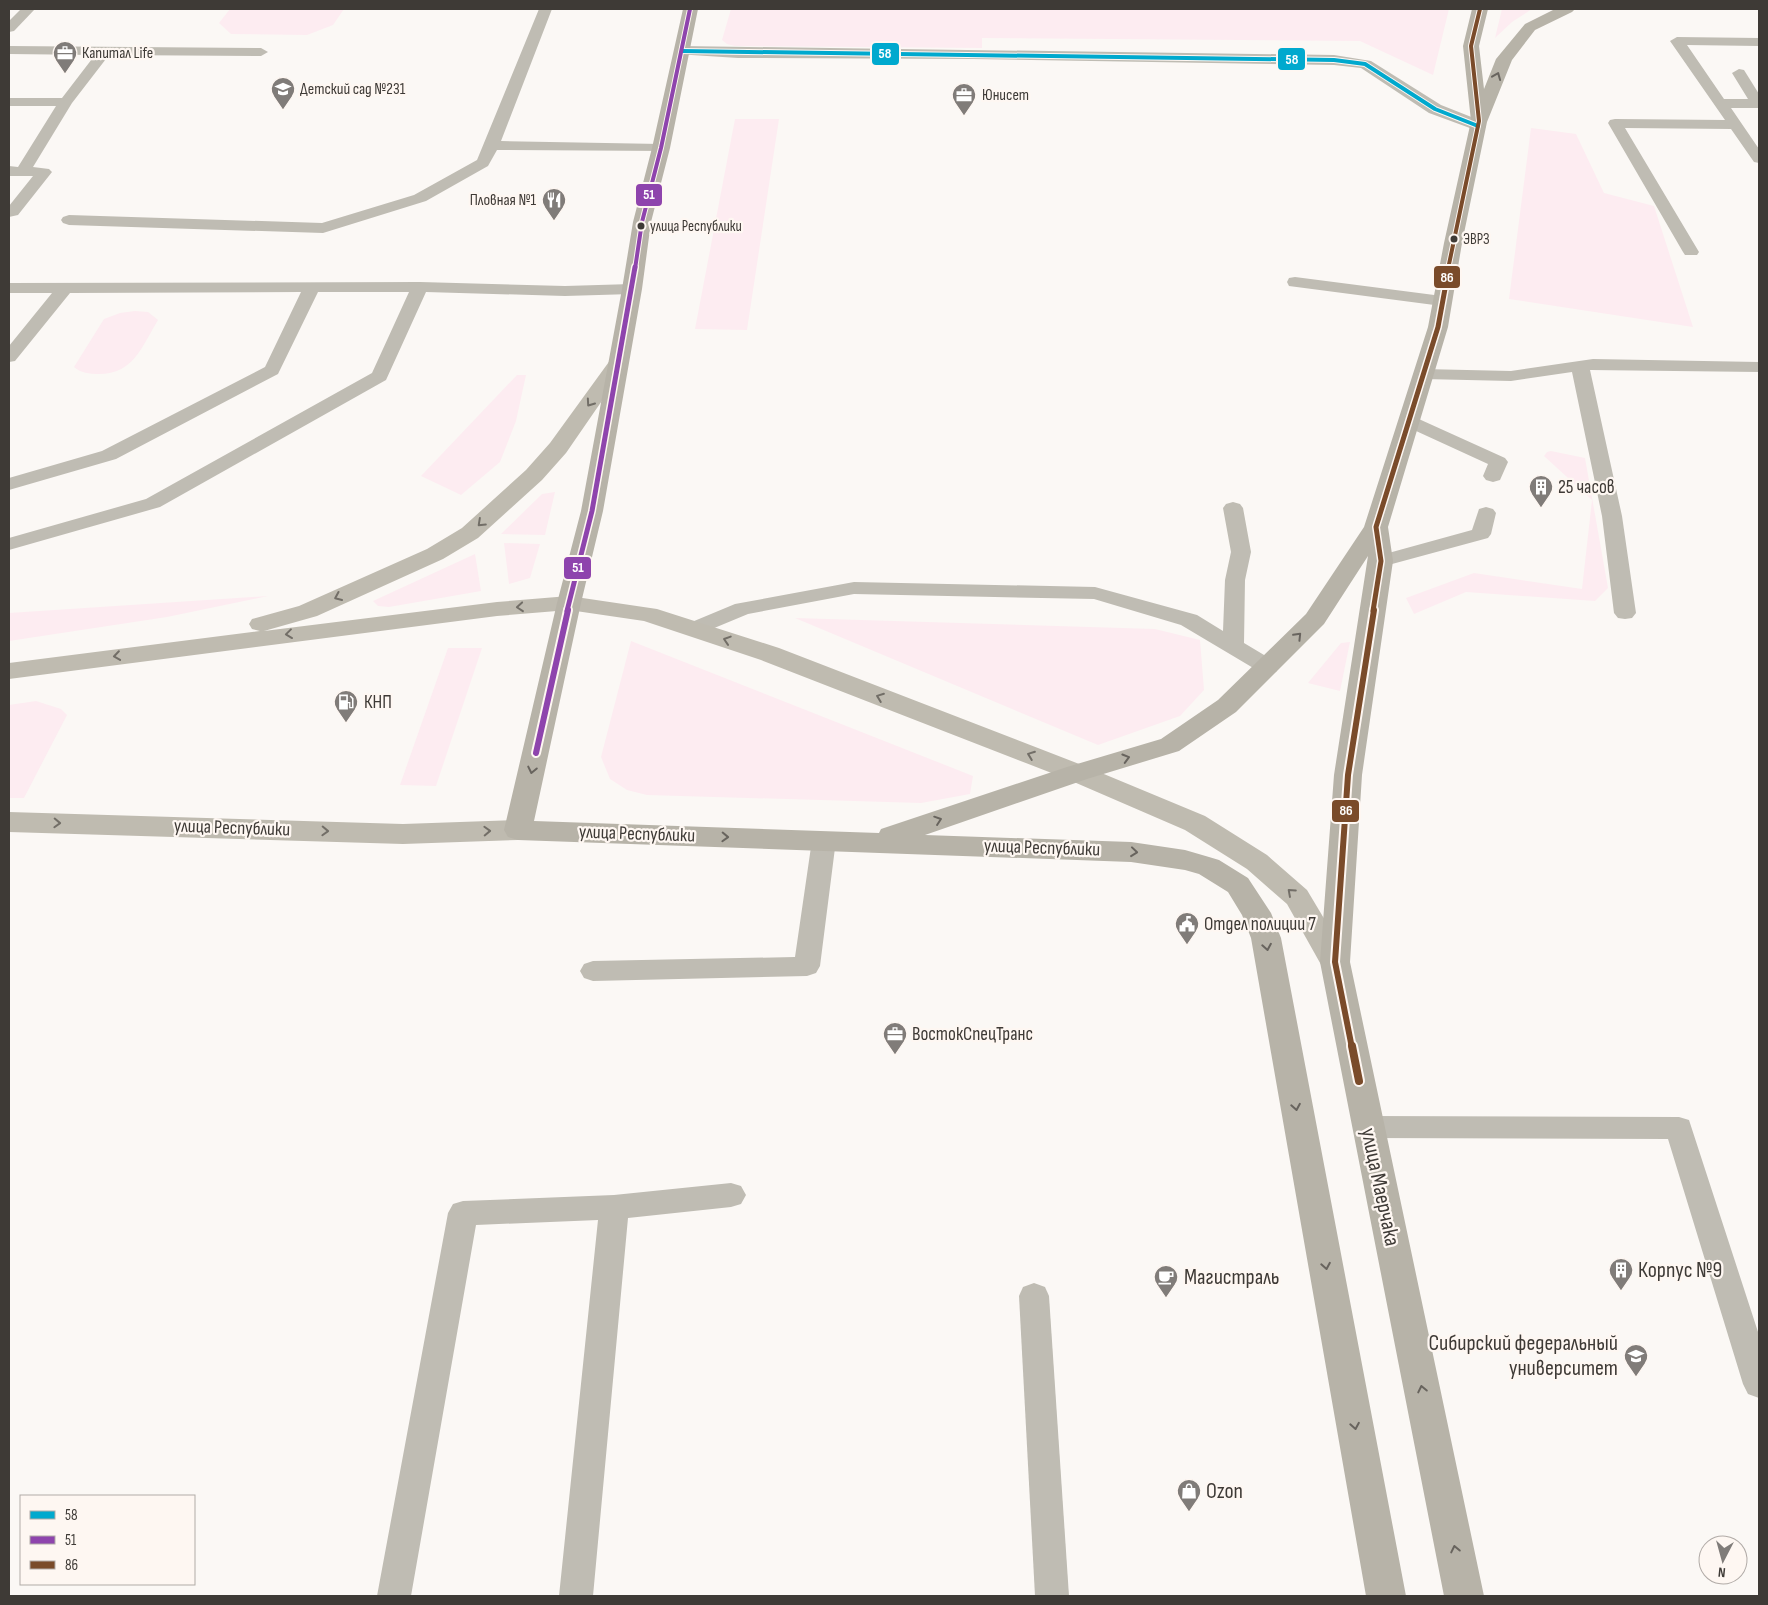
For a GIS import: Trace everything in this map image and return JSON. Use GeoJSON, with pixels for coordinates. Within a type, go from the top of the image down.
{"type":"FeatureCollection","features":[{"type":"Feature","properties":{"kind":"main road"},"geometry":{"type":"LineString","coordinates":[[1479,124],[1471,46],[1480,9]]}},
{"type":"Feature","properties":{"kind":"main road"},"geometry":{"type":"LineString","coordinates":[[875,842],[1077,773],[1170,745],[1227,706],[1315,618],[1376,527],[1438,327],[1479,124],[1504,59],[1530,28],[1567,9]]}},
{"type":"Feature","properties":{"kind":"main road"},"geometry":{"type":"LineString","coordinates":[[518,830],[569,603],[592,511],[632,289],[642,222],[692,12]]}},
{"type":"Feature","properties":{"kind":"main road"},"geometry":{"type":"LineString","coordinates":[[165,650],[308,611],[435,554],[470,533],[534,474],[558,448],[618,363]]}},
{"type":"Feature","properties":{"kind":"main road","name":"улица Маерчака"},"geometry":{"type":"LineString","coordinates":[[1376,527],[1382,561],[1348,775],[1335,962],[1464,1596]]}},
{"type":"Feature","properties":{"kind":"main road"},"geometry":{"type":"LineString","coordinates":[[9,671],[488,610],[569,603],[648,614],[770,654],[1077,773],[1195,823],[1257,862],[1297,898],[1335,962]]}},
{"type":"Feature","properties":{"kind":"main road","name":"улица Республики"},"geometry":{"type":"LineString","coordinates":[[9,822],[403,834],[518,830],[824,840],[1131,852],[1186,860],[1209,867],[1238,885],[1256,913],[1266,938],[1386,1596]]}},
{"type":"Feature","properties":{"kind":"street"},"geometry":{"type":"LineString","coordinates":[[682,51],[1334,60],[1365,64],[1435,109],[1479,124]]}},
{"type":"Feature","properties":{"kind":"lane"},"geometry":{"type":"LineString","coordinates":[[9,28],[28,9]]}},
{"type":"Feature","properties":{"kind":"lane"},"geometry":{"type":"LineString","coordinates":[[69,220],[323,228],[420,198],[483,163],[492,145],[545,9]]}},
{"type":"Feature","properties":{"kind":"lane"},"geometry":{"type":"LineString","coordinates":[[1759,42],[1677,40],[1759,158]]}},
{"type":"Feature","properties":{"kind":"lane"},"geometry":{"type":"LineString","coordinates":[[9,50],[261,52]]}},
{"type":"Feature","properties":{"kind":"lane"},"geometry":{"type":"LineString","coordinates":[[15,172],[104,52]]}},
{"type":"Feature","properties":{"kind":"lane"},"geometry":{"type":"LineString","coordinates":[[1674,64],[1694,64]]}},
{"type":"Feature","properties":{"kind":"lane"},"geometry":{"type":"LineString","coordinates":[[1721,103],[1758,104],[1739,73]]}},
{"type":"Feature","properties":{"kind":"lane"},"geometry":{"type":"LineString","coordinates":[[9,102],[66,102]]}},
{"type":"Feature","properties":{"kind":"lane"},"geometry":{"type":"LineString","coordinates":[[1691,252],[1615,123],[1736,125]]}},
{"type":"Feature","properties":{"kind":"lane"},"geometry":{"type":"LineString","coordinates":[[492,145],[661,148]]}},
{"type":"Feature","properties":{"kind":"lane"},"geometry":{"type":"LineString","coordinates":[[9,212],[12,212],[44,172],[15,172]]}},
{"type":"Feature","properties":{"kind":"lane"},"geometry":{"type":"LineString","coordinates":[[1294,282],[1442,301]]}},
{"type":"Feature","properties":{"kind":"lane"},"geometry":{"type":"LineString","coordinates":[[9,544],[153,503],[380,376],[420,287]]}},
{"type":"Feature","properties":{"kind":"lane"},"geometry":{"type":"LineString","coordinates":[[9,288],[311,289],[420,287],[565,291],[632,289]]}},
{"type":"Feature","properties":{"kind":"lane"},"geometry":{"type":"LineString","coordinates":[[9,357],[65,288]]}},
{"type":"Feature","properties":{"kind":"lane"},"geometry":{"type":"LineString","coordinates":[[9,484],[109,455],[272,370],[311,289]]}},
{"type":"Feature","properties":{"kind":"lane"},"geometry":{"type":"LineString","coordinates":[[1423,374],[1511,376],[1593,364],[1759,367]]}},
{"type":"Feature","properties":{"kind":"lane"},"geometry":{"type":"LineString","coordinates":[[1580,366],[1612,516],[1625,613]]}},
{"type":"Feature","properties":{"kind":"lane"},"geometry":{"type":"LineString","coordinates":[[1410,421],[1498,462],[1493,476]]}},
{"type":"Feature","properties":{"kind":"lane"},"geometry":{"type":"LineString","coordinates":[[1233,508],[1241,552],[1235,580],[1233,646]]}},
{"type":"Feature","properties":{"kind":"lane"},"geometry":{"type":"LineString","coordinates":[[1382,561],[1480,534],[1486,512]]}},
{"type":"Feature","properties":{"kind":"lane"},"geometry":{"type":"LineString","coordinates":[[695,629],[742,610],[854,588],[1095,593],[1189,620],[1268,667]]}},
{"type":"Feature","properties":{"kind":"lane"},"geometry":{"type":"LineString","coordinates":[[593,971],[807,966],[824,840]]}},
{"type":"Feature","properties":{"kind":"lane"},"geometry":{"type":"LineString","coordinates":[[1368,1127],[1679,1128],[1759,1384]]}},
{"type":"Feature","properties":{"kind":"lane"},"geometry":{"type":"LineString","coordinates":[[394,1596],[463,1213],[614,1207],[731,1195]]}},
{"type":"Feature","properties":{"kind":"lane"},"geometry":{"type":"LineString","coordinates":[[576,1596],[614,1207]]}},
{"type":"Feature","properties":{"kind":"lane"},"geometry":{"type":"LineString","coordinates":[[1034,1296],[1052,1596]]}},
{"type":"Feature","properties":{"kind":"shaded area"},"geometry":{"type":"Polygon","coordinates":[[[230,9],[344,9],[333,25],[307,35],[231,34],[219,23],[230,9]]]}},
{"type":"Feature","properties":{"kind":"shaded area"},"geometry":{"type":"Polygon","coordinates":[[[731,9],[1449,9],[1433,75],[1360,41],[982,38],[982,48],[735,46],[727,44],[722,40],[731,9]]]}},
{"type":"Feature","properties":{"kind":"shaded area"},"geometry":{"type":"Polygon","coordinates":[[[1502,9],[1532,9],[1512,22],[1495,38],[1502,9]]]}},
{"type":"Feature","properties":{"kind":"shaded area"},"geometry":{"type":"Polygon","coordinates":[[[735,119],[779,119],[747,330],[695,329],[735,119]]]}},
{"type":"Feature","properties":{"kind":"shaded area"},"geometry":{"type":"Polygon","coordinates":[[[1531,128],[1576,134],[1604,193],[1654,206],[1693,327],[1509,299],[1531,128]]]}},
{"type":"Feature","properties":{"kind":"shaded area"},"geometry":{"type":"Polygon","coordinates":[[[148,312],[158,320],[142,349],[129,364],[111,373],[99,374],[85,373],[74,367],[104,319],[120,313],[148,312]]]}},
{"type":"Feature","properties":{"kind":"shaded area"},"geometry":{"type":"Polygon","coordinates":[[[517,375],[526,375],[516,421],[500,462],[461,495],[421,476],[517,375]]]}},
{"type":"Feature","properties":{"kind":"shaded area"},"geometry":{"type":"Polygon","coordinates":[[[1551,451],[1585,458],[1608,588],[1595,601],[1466,592],[1414,614],[1406,598],[1474,573],[1582,589],[1592,500],[1544,456],[1547,452],[1551,451]]]}},
{"type":"Feature","properties":{"kind":"shaded area"},"geometry":{"type":"Polygon","coordinates":[[[555,492],[545,535],[501,534],[542,494],[555,492]]]}},
{"type":"Feature","properties":{"kind":"shaded area"},"geometry":{"type":"Polygon","coordinates":[[[504,543],[540,544],[530,578],[509,584],[504,543]]]}},
{"type":"Feature","properties":{"kind":"shaded area"},"geometry":{"type":"Polygon","coordinates":[[[475,554],[481,591],[389,607],[378,606],[373,601],[475,554]]]}},
{"type":"Feature","properties":{"kind":"shaded area"},"geometry":{"type":"Polygon","coordinates":[[[268,596],[167,617],[9,641],[9,613],[268,596]]]}},
{"type":"Feature","properties":{"kind":"shaded area"},"geometry":{"type":"Polygon","coordinates":[[[795,618],[1155,629],[1200,640],[1204,690],[1180,716],[1098,745],[795,618]]]}},
{"type":"Feature","properties":{"kind":"shaded area"},"geometry":{"type":"Polygon","coordinates":[[[631,641],[973,776],[970,794],[921,803],[647,795],[627,790],[610,779],[601,757],[631,641]]]}},
{"type":"Feature","properties":{"kind":"shaded area"},"geometry":{"type":"Polygon","coordinates":[[[1350,642],[1340,691],[1308,683],[1341,643],[1350,642]]]}},
{"type":"Feature","properties":{"kind":"shaded area"},"geometry":{"type":"Polygon","coordinates":[[[448,648],[482,648],[436,786],[400,785],[448,648]]]}},
{"type":"Feature","properties":{"kind":"shaded area"},"geometry":{"type":"Polygon","coordinates":[[[36,701],[61,709],[67,715],[24,798],[9,798],[9,705],[36,701]]]}},
{"type":"Feature","properties":{"kind":"transit line","name":"51"},"geometry":{"type":"LineString","coordinates":[[536,753],[569,603],[592,511],[632,289],[642,222],[661,148],[690,9]]}},
{"type":"Feature","properties":{"kind":"transit line","name":"86"},"geometry":{"type":"LineString","coordinates":[[1359,1081],[1335,962],[1348,775],[1381,561],[1376,527],[1438,327],[1453,243],[1479,121],[1471,46],[1480,9]]}},
{"type":"Feature","properties":{"kind":"transit line","name":"58"},"geometry":{"type":"LineString","coordinates":[[682,51],[1334,60],[1365,64],[1435,109],[1478,126]]}},
{"type":"Feature","properties":{"kind":"place","name":"Капитал Life"},"geometry":{"type":"Point","coordinates":[65,74]}},
{"type":"Feature","properties":{"kind":"place","name":"Детский сад №231"},"geometry":{"type":"Point","coordinates":[283,110]}},
{"type":"Feature","properties":{"kind":"place","name":"Юнисет"},"geometry":{"type":"Point","coordinates":[964,116]}},
{"type":"Feature","properties":{"kind":"place","name":"Пловная №1"},"geometry":{"type":"Point","coordinates":[554,221]}},
{"type":"Feature","properties":{"kind":"place","name":"улица Республики"},"geometry":{"type":"Point","coordinates":[641,226]}},
{"type":"Feature","properties":{"kind":"place","name":"ЭВРЗ"},"geometry":{"type":"Point","coordinates":[1454,239]}},
{"type":"Feature","properties":{"kind":"place","name":"25 часов"},"geometry":{"type":"Point","coordinates":[1541,508]}},
{"type":"Feature","properties":{"kind":"place","name":"КНП"},"geometry":{"type":"Point","coordinates":[346,723]}},
{"type":"Feature","properties":{"kind":"place","name":"Отдел полиции 7"},"geometry":{"type":"Point","coordinates":[1187,945]}},
{"type":"Feature","properties":{"kind":"place","name":"ВостокСпецТранс"},"geometry":{"type":"Point","coordinates":[895,1055]}},
{"type":"Feature","properties":{"kind":"place","name":"Корпус №9"},"geometry":{"type":"Point","coordinates":[1621,1291]}},
{"type":"Feature","properties":{"kind":"place","name":"Магистраль"},"geometry":{"type":"Point","coordinates":[1166,1298]}},
{"type":"Feature","properties":{"kind":"place","name":"Сибирский федеральный университет"},"geometry":{"type":"Point","coordinates":[1636,1377]}},
{"type":"Feature","properties":{"kind":"place","name":"Ozon"},"geometry":{"type":"Point","coordinates":[1189,1512]}}]}
